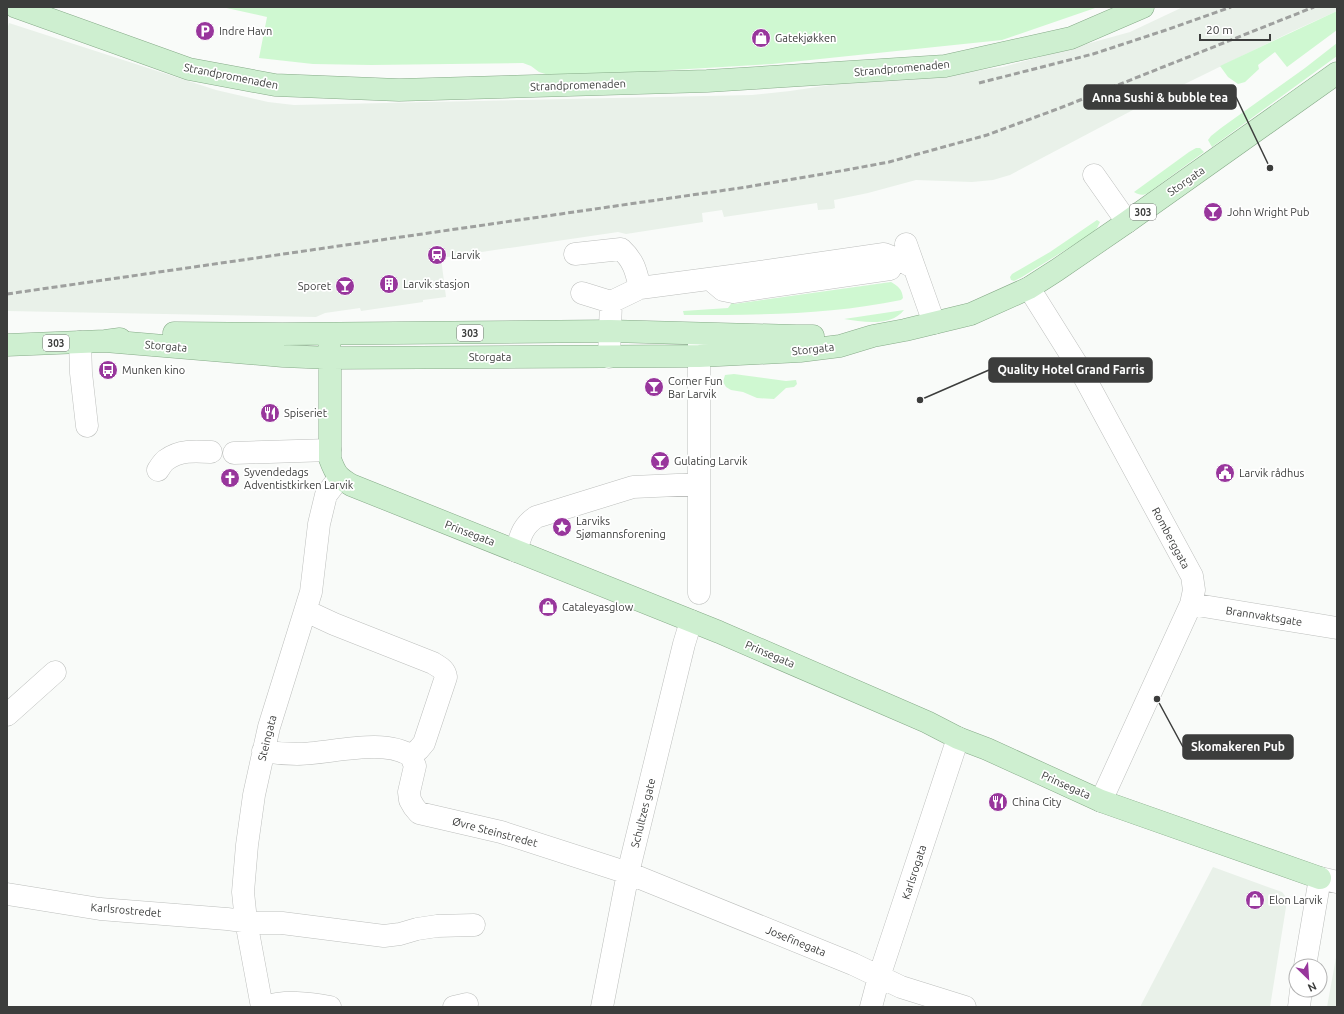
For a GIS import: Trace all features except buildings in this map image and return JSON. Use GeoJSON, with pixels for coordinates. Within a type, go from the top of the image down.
{"type":"FeatureCollection","features":[{"type":"Feature","properties":{"kind":"main road","name":"Strandpromenaden"},"geometry":{"type":"LineString","coordinates":[[16,7],[189,69],[275,85],[399,90],[707,81],[945,66],[1071,38],[1143,7]]}},
{"type":"Feature","properties":{"kind":"main road","name":"Storgata"},"geometry":{"type":"LineString","coordinates":[[105,341],[283,356],[330,358],[699,356],[800,351],[840,346],[873,336],[971,314],[1029,288],[1128,222],[1337,73]]}},
{"type":"Feature","properties":{"kind":"main road","name":"Storgata"},"geometry":{"type":"LineString","coordinates":[[7,345],[105,341],[172,334],[610,331],[796,336],[837,334],[873,336]]}},
{"type":"Feature","properties":{"kind":"main road"},"geometry":{"type":"LineString","coordinates":[[329,334],[330,459],[339,478]]}},
{"type":"Feature","properties":{"kind":"main road","name":"Prinsegata"},"geometry":{"type":"LineString","coordinates":[[339,478],[358,489],[691,621],[927,722],[958,738],[1101,801],[1329,880]]}},
{"type":"Feature","properties":{"kind":"street"},"geometry":{"type":"LineString","coordinates":[[1094,175],[1128,222]]}},
{"type":"Feature","properties":{"kind":"street"},"geometry":{"type":"LineString","coordinates":[[906,244],[934,323]]}},
{"type":"Feature","properties":{"kind":"street"},"geometry":{"type":"LineString","coordinates":[[575,254],[621,249],[630,257],[633,263],[640,288]]}},
{"type":"Feature","properties":{"kind":"street"},"geometry":{"type":"LineString","coordinates":[[669,284],[678,277],[690,274],[856,250],[870,250],[884,254],[902,260],[913,267]]}},
{"type":"Feature","properties":{"kind":"street"},"geometry":{"type":"LineString","coordinates":[[582,293],[611,302],[640,288],[884,254]]}},
{"type":"Feature","properties":{"kind":"street"},"geometry":{"type":"LineString","coordinates":[[710,279],[723,290],[733,292],[885,269],[913,267]]}},
{"type":"Feature","properties":{"kind":"street","name":"Romberggata"},"geometry":{"type":"LineString","coordinates":[[1029,288],[1081,371],[1192,576],[1194,590],[1191,604],[1101,801]]}},
{"type":"Feature","properties":{"kind":"street"},"geometry":{"type":"LineString","coordinates":[[609,357],[611,302]]}},
{"type":"Feature","properties":{"kind":"street"},"geometry":{"type":"LineString","coordinates":[[699,334],[699,593]]}},
{"type":"Feature","properties":{"kind":"street"},"geometry":{"type":"LineString","coordinates":[[80,342],[82,387],[87,426]]}},
{"type":"Feature","properties":{"kind":"street"},"geometry":{"type":"LineString","coordinates":[[234,453],[330,450]]}},
{"type":"Feature","properties":{"kind":"street"},"geometry":{"type":"LineString","coordinates":[[158,470],[166,460],[182,452],[211,452]]}},
{"type":"Feature","properties":{"kind":"street","name":"Steingata"},"geometry":{"type":"LineString","coordinates":[[263,1007],[246,921],[243,892],[247,845],[254,795],[269,727],[311,592],[319,524],[326,495],[339,478]]}},
{"type":"Feature","properties":{"kind":"street"},"geometry":{"type":"LineString","coordinates":[[516,551],[521,534],[527,524],[536,517],[633,487],[699,484]]}},
{"type":"Feature","properties":{"kind":"street","name":"Brannvaktsgate"},"geometry":{"type":"LineString","coordinates":[[1191,604],[1337,628]]}},
{"type":"Feature","properties":{"kind":"street"},"geometry":{"type":"LineString","coordinates":[[263,751],[297,754],[370,747],[395,748],[411,756],[424,742],[446,677],[446,672],[433,663],[334,624],[306,611]]}},
{"type":"Feature","properties":{"kind":"street","name":"Schultzes gate"},"geometry":{"type":"LineString","coordinates":[[602,1007],[628,873],[684,644],[691,621]]}},
{"type":"Feature","properties":{"kind":"street"},"geometry":{"type":"LineString","coordinates":[[7,715],[55,672]]}},
{"type":"Feature","properties":{"kind":"street","name":"Karlsrogata"},"geometry":{"type":"LineString","coordinates":[[871,1007],[879,976],[958,738]]}},
{"type":"Feature","properties":{"kind":"street","name":"Øvre Steinstredet"},"geometry":{"type":"LineString","coordinates":[[411,756],[415,766],[409,792],[410,800],[419,813],[501,832],[628,873]]}},
{"type":"Feature","properties":{"kind":"street","name":"Josefinegata"},"geometry":{"type":"LineString","coordinates":[[628,873],[853,964],[901,987],[965,1007]]}},
{"type":"Feature","properties":{"kind":"street"},"geometry":{"type":"LineString","coordinates":[[1307,958],[1329,880]]}},
{"type":"Feature","properties":{"kind":"street","name":"Karlsrostredet"},"geometry":{"type":"LineString","coordinates":[[7,894],[100,909],[282,923],[384,936],[437,926],[474,925]]}},
{"type":"Feature","properties":{"kind":"street"},"geometry":{"type":"LineString","coordinates":[[263,1007],[286,1003],[315,1004],[330,1007]]}},
{"type":"Feature","properties":{"kind":"shaded area"},"geometry":{"type":"Polygon","coordinates":[[[1183,7],[1337,7],[1337,11],[1150,101],[1010,175],[993,180],[972,182],[916,180],[868,193],[834,200],[835,208],[832,209],[818,210],[817,203],[724,217],[722,210],[702,213],[703,222],[626,234],[618,232],[441,258],[446,297],[361,311],[360,308],[325,313],[316,317],[7,311],[7,30],[9,23],[216,90],[268,102],[294,105],[752,95],[837,84],[909,80],[1003,67],[1130,32],[1183,7]]]}},
{"type":"Feature","properties":{"kind":"shaded area"},"geometry":{"type":"Polygon","coordinates":[[[1213,867],[1282,892],[1286,897],[1287,901],[1270,1007],[1140,1007],[1213,867]]]}},
{"type":"Feature","properties":{"kind":"shaded area"},"geometry":{"type":"Polygon","coordinates":[[[1337,952],[1337,1007],[1327,1007],[1337,952]]]}},
{"type":"Feature","properties":{"kind":"green space"},"geometry":{"type":"Polygon","coordinates":[[[222,7],[1098,7],[1002,40],[772,64],[555,77],[539,72],[531,66],[523,63],[371,65],[313,64],[259,58],[267,17],[222,7]]]}},
{"type":"Feature","properties":{"kind":"green space"},"geometry":{"type":"Polygon","coordinates":[[[1337,11],[1337,30],[1287,67],[1275,52],[1258,65],[1259,69],[1245,82],[1238,84],[1228,77],[1220,66],[1337,11]]]}},
{"type":"Feature","properties":{"kind":"green space"},"geometry":{"type":"Polygon","coordinates":[[[1337,43],[1337,56],[1212,147],[1208,140],[1211,136],[1337,43]]]}},
{"type":"Feature","properties":{"kind":"green space"},"geometry":{"type":"Polygon","coordinates":[[[1196,148],[1200,148],[1204,152],[1148,193],[1141,195],[1134,192],[1189,152],[1196,148]]]}},
{"type":"Feature","properties":{"kind":"green space"},"geometry":{"type":"Polygon","coordinates":[[[1097,220],[1100,222],[1091,234],[1022,277],[1014,281],[1011,280],[1010,277],[1012,274],[1050,252],[1097,220]]]}},
{"type":"Feature","properties":{"kind":"green space"},"geometry":{"type":"Polygon","coordinates":[[[891,282],[898,286],[901,290],[903,298],[901,300],[847,309],[738,315],[684,315],[683,311],[728,308],[733,301],[734,304],[891,282]]]}},
{"type":"Feature","properties":{"kind":"green space"},"geometry":{"type":"Polygon","coordinates":[[[904,310],[892,319],[884,321],[868,322],[844,319],[904,310]]]}},
{"type":"Feature","properties":{"kind":"green space"},"geometry":{"type":"Polygon","coordinates":[[[734,374],[786,381],[796,380],[797,384],[794,387],[786,388],[774,399],[757,398],[726,387],[723,382],[725,375],[734,374]]]}},
{"type":"Feature","properties":{"kind":"railway"},"geometry":{"type":"LineString","coordinates":[[979,83],[1093,54],[1231,7]]}},
{"type":"Feature","properties":{"kind":"railway"},"geometry":{"type":"LineString","coordinates":[[7,294],[747,187],[889,162],[987,135],[1060,108],[1314,7]]}},
{"type":"Feature","properties":{"kind":"place","name":"Indre Havn"},"geometry":{"type":"Point","coordinates":[205,31]}},
{"type":"Feature","properties":{"kind":"place","name":"Gatekjøkken"},"geometry":{"type":"Point","coordinates":[761,38]}},
{"type":"Feature","properties":{"kind":"place","name":"Anna Sushi & bubble tea"},"geometry":{"type":"Point","coordinates":[1270,168]}},
{"type":"Feature","properties":{"kind":"place","name":"John Wright Pub"},"geometry":{"type":"Point","coordinates":[1213,212]}},
{"type":"Feature","properties":{"kind":"place","name":"Larvik"},"geometry":{"type":"Point","coordinates":[437,255]}},
{"type":"Feature","properties":{"kind":"place","name":"Larvik stasjon"},"geometry":{"type":"Point","coordinates":[389,284]}},
{"type":"Feature","properties":{"kind":"place","name":"Sporet"},"geometry":{"type":"Point","coordinates":[345,286]}},
{"type":"Feature","properties":{"kind":"place","name":"Munken kino"},"geometry":{"type":"Point","coordinates":[108,370]}},
{"type":"Feature","properties":{"kind":"place","name":"Corner Fun Bar Larvik"},"geometry":{"type":"Point","coordinates":[654,387]}},
{"type":"Feature","properties":{"kind":"place","name":"Quality Hotel Grand Farris"},"geometry":{"type":"Point","coordinates":[920,400]}},
{"type":"Feature","properties":{"kind":"place","name":"Spiseriet"},"geometry":{"type":"Point","coordinates":[270,413]}},
{"type":"Feature","properties":{"kind":"place","name":"Gulating Larvik"},"geometry":{"type":"Point","coordinates":[660,461]}},
{"type":"Feature","properties":{"kind":"place","name":"Larvik rådhus"},"geometry":{"type":"Point","coordinates":[1225,473]}},
{"type":"Feature","properties":{"kind":"place","name":"Syvendedags Adventistkirken Larvik"},"geometry":{"type":"Point","coordinates":[230,478]}},
{"type":"Feature","properties":{"kind":"place","name":"Larviks Sjømannsforening"},"geometry":{"type":"Point","coordinates":[562,527]}},
{"type":"Feature","properties":{"kind":"place","name":"Cataleyasglow"},"geometry":{"type":"Point","coordinates":[548,607]}},
{"type":"Feature","properties":{"kind":"place","name":"Skomakeren Pub"},"geometry":{"type":"Point","coordinates":[1157,699]}},
{"type":"Feature","properties":{"kind":"place","name":"China City"},"geometry":{"type":"Point","coordinates":[998,802]}},
{"type":"Feature","properties":{"kind":"place","name":"Elon Larvik"},"geometry":{"type":"Point","coordinates":[1255,900]}}]}
